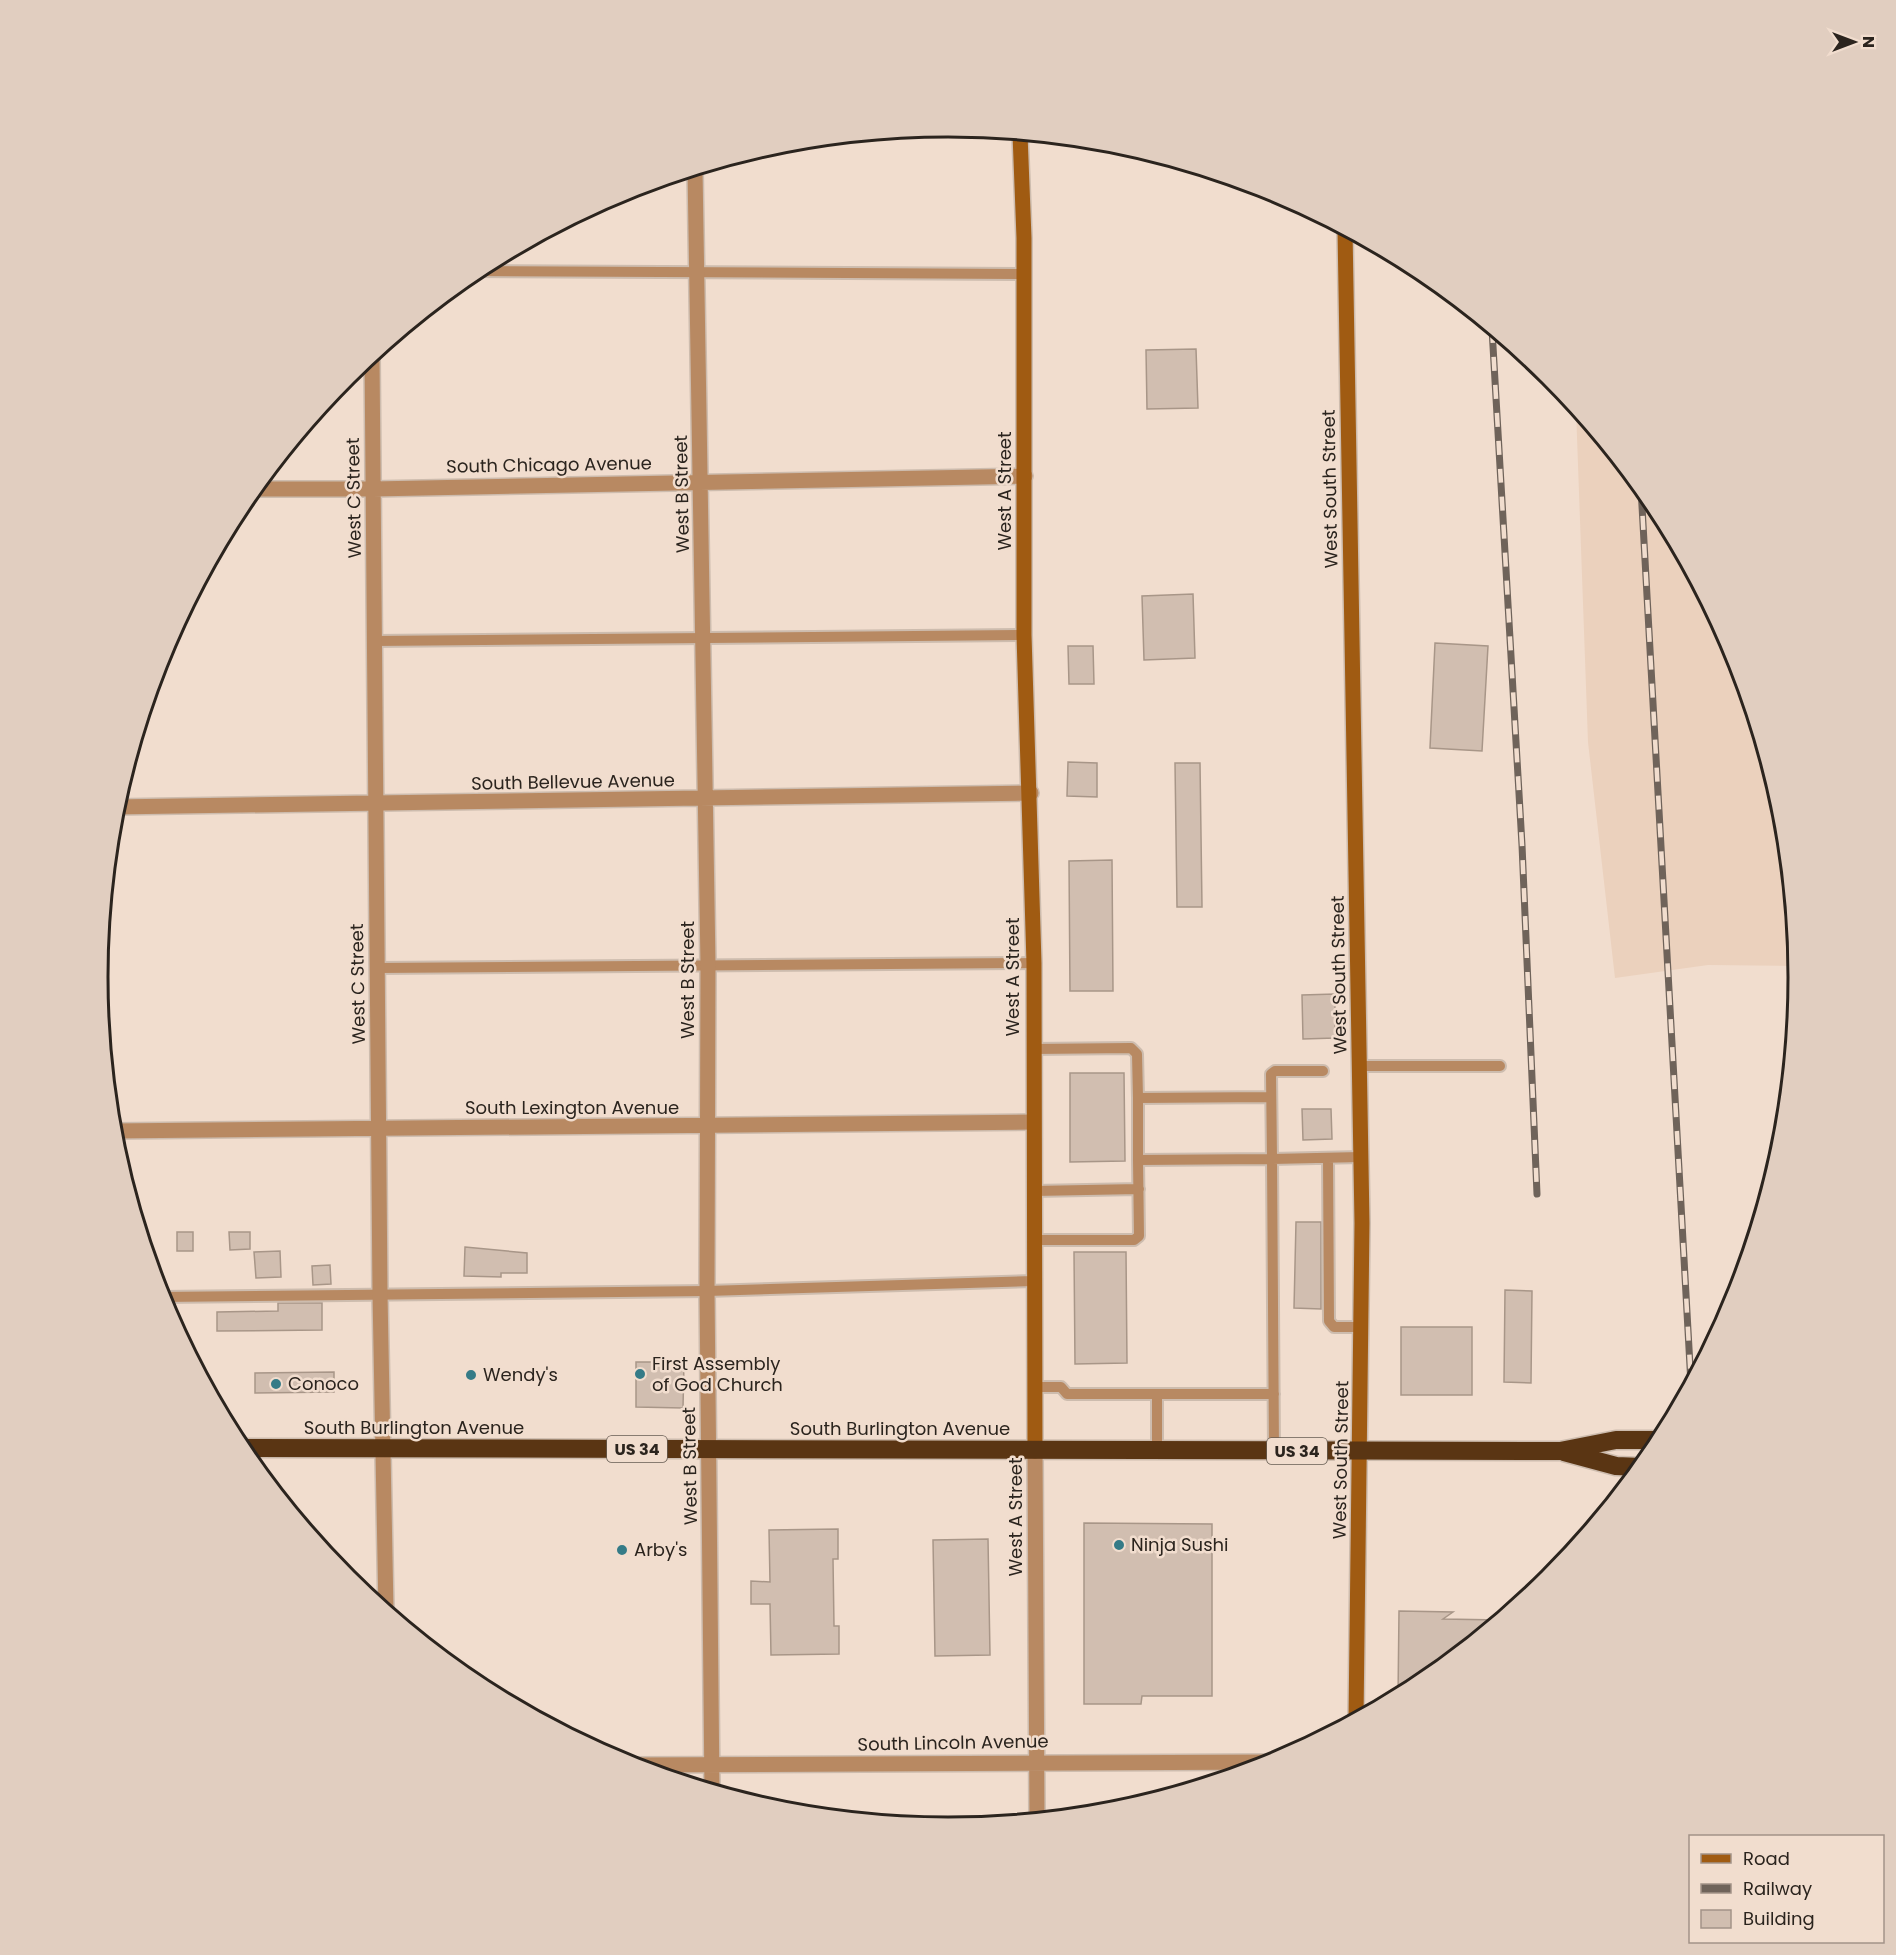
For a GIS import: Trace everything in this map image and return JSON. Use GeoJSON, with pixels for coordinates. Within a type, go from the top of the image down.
{"type":"FeatureCollection","features":[{"type":"Feature","properties":{"kind":"highway","name":"US 34"},"geometry":{"type":"LineString","coordinates":[[1560,1451],[1616,1440],[1649,1440]]}},
{"type":"Feature","properties":{"kind":"highway","name":"South Burlington Avenue"},"geometry":{"type":"LineString","coordinates":[[253,1448],[1560,1451]]}},
{"type":"Feature","properties":{"kind":"highway","name":"US 34"},"geometry":{"type":"LineString","coordinates":[[1560,1451],[1616,1466],[1630,1467]]}},
{"type":"Feature","properties":{"kind":"street","name":"West A Street"},"geometry":{"type":"LineString","coordinates":[[1020,141],[1024,274],[1024,635],[1031,793],[1034,963],[1037,1812]]}},
{"type":"Feature","properties":{"kind":"street","name":"West B Street"},"geometry":{"type":"LineString","coordinates":[[696,177],[708,964],[707,1291],[712,1783]]}},
{"type":"Feature","properties":{"kind":"street","name":"West South Street"},"geometry":{"type":"LineString","coordinates":[[1345,238],[1361,1157],[1361,1450],[1356,1711]]}},
{"type":"Feature","properties":{"kind":"street","name":"West C Street"},"geometry":{"type":"LineString","coordinates":[[372,367],[380,1294],[385,1449],[386,1601]]}},
{"type":"Feature","properties":{"kind":"street","name":"South Chicago Avenue"},"geometry":{"type":"LineString","coordinates":[[266,489],[373,489],[1024,476]]}},
{"type":"Feature","properties":{"kind":"street","name":"South Bellevue Avenue"},"geometry":{"type":"LineString","coordinates":[[126,807],[706,800],[1031,793]]}},
{"type":"Feature","properties":{"kind":"street","name":"South Lexington Avenue"},"geometry":{"type":"LineString","coordinates":[[122,1131],[1033,1122]]}},
{"type":"Feature","properties":{"kind":"street","name":"South Lincoln Avenue"},"geometry":{"type":"LineString","coordinates":[[658,1766],[1248,1762]]}},
{"type":"Feature","properties":{"kind":"lane"},"geometry":{"type":"LineString","coordinates":[[494,271],[1024,274]]}},
{"type":"Feature","properties":{"kind":"lane"},"geometry":{"type":"LineString","coordinates":[[374,641],[1024,635]]}},
{"type":"Feature","properties":{"kind":"lane"},"geometry":{"type":"LineString","coordinates":[[377,968],[1034,963]]}},
{"type":"Feature","properties":{"kind":"lane"},"geometry":{"type":"LineString","coordinates":[[1033,1049],[1131,1048],[1137,1054],[1139,1189],[1139,1236],[1134,1240],[1034,1240]]}},
{"type":"Feature","properties":{"kind":"lane"},"geometry":{"type":"LineString","coordinates":[[1360,1066],[1500,1066]]}},
{"type":"Feature","properties":{"kind":"lane"},"geometry":{"type":"LineString","coordinates":[[1274,1451],[1271,1074],[1275,1071],[1323,1071]]}},
{"type":"Feature","properties":{"kind":"lane"},"geometry":{"type":"LineString","coordinates":[[1138,1098],[1271,1097]]}},
{"type":"Feature","properties":{"kind":"lane"},"geometry":{"type":"LineString","coordinates":[[1138,1160],[1361,1157]]}},
{"type":"Feature","properties":{"kind":"lane"},"geometry":{"type":"LineString","coordinates":[[1328,1158],[1329,1321],[1334,1327],[1362,1327]]}},
{"type":"Feature","properties":{"kind":"lane"},"geometry":{"type":"LineString","coordinates":[[1034,1191],[1139,1189]]}},
{"type":"Feature","properties":{"kind":"lane"},"geometry":{"type":"LineString","coordinates":[[171,1297],[707,1291],[1034,1281]]}},
{"type":"Feature","properties":{"kind":"lane"},"geometry":{"type":"LineString","coordinates":[[1035,1387],[1061,1387],[1067,1394],[1274,1394]]}},
{"type":"Feature","properties":{"kind":"lane"},"geometry":{"type":"LineString","coordinates":[[1157,1394],[1157,1451]]}},
{"type":"Feature","properties":{"kind":"shaded area"},"geometry":{"type":"Polygon","coordinates":[[[1576,420],[1614,466],[1675,557],[1724,656],[1743,707],[1772,814],[1781,868],[1788,966],[1708,965],[1615,978],[1588,742],[1576,420]]]}},
{"type":"Feature","properties":{"kind":"building"},"geometry":{"type":"Polygon","coordinates":[[[1196,349],[1198,408],[1147,409],[1146,350],[1196,349]]]}},
{"type":"Feature","properties":{"kind":"building"},"geometry":{"type":"Polygon","coordinates":[[[1193,594],[1195,658],[1144,660],[1142,596],[1193,594]]]}},
{"type":"Feature","properties":{"kind":"building"},"geometry":{"type":"Polygon","coordinates":[[[1435,643],[1488,646],[1482,751],[1430,748],[1435,643]]]}},
{"type":"Feature","properties":{"kind":"building"},"geometry":{"type":"Polygon","coordinates":[[[1068,646],[1093,646],[1094,684],[1069,684],[1068,646]]]}},
{"type":"Feature","properties":{"kind":"building"},"geometry":{"type":"Polygon","coordinates":[[[1068,762],[1097,763],[1097,797],[1067,796],[1068,762]]]}},
{"type":"Feature","properties":{"kind":"building"},"geometry":{"type":"Polygon","coordinates":[[[1175,763],[1200,763],[1202,907],[1177,907],[1175,763]]]}},
{"type":"Feature","properties":{"kind":"building"},"geometry":{"type":"Polygon","coordinates":[[[1112,860],[1113,991],[1070,991],[1069,861],[1112,860]]]}},
{"type":"Feature","properties":{"kind":"building"},"geometry":{"type":"Polygon","coordinates":[[[1335,994],[1335,1038],[1303,1039],[1302,995],[1335,994]]]}},
{"type":"Feature","properties":{"kind":"building"},"geometry":{"type":"Polygon","coordinates":[[[1070,1073],[1124,1073],[1125,1161],[1070,1162],[1070,1073]]]}},
{"type":"Feature","properties":{"kind":"building"},"geometry":{"type":"Polygon","coordinates":[[[1302,1109],[1331,1109],[1332,1139],[1303,1140],[1302,1109]]]}},
{"type":"Feature","properties":{"kind":"building"},"geometry":{"type":"Polygon","coordinates":[[[1296,1222],[1321,1222],[1321,1309],[1294,1308],[1296,1222]]]}},
{"type":"Feature","properties":{"kind":"building"},"geometry":{"type":"Polygon","coordinates":[[[177,1232],[193,1232],[193,1251],[177,1251],[177,1232]]]}},
{"type":"Feature","properties":{"kind":"building"},"geometry":{"type":"Polygon","coordinates":[[[229,1232],[250,1232],[250,1249],[230,1250],[229,1232]]]}},
{"type":"Feature","properties":{"kind":"building"},"geometry":{"type":"Polygon","coordinates":[[[465,1247],[527,1253],[527,1273],[501,1273],[501,1277],[464,1276],[465,1247]]]}},
{"type":"Feature","properties":{"kind":"building"},"geometry":{"type":"Polygon","coordinates":[[[280,1251],[281,1277],[256,1278],[254,1252],[280,1251]]]}},
{"type":"Feature","properties":{"kind":"building"},"geometry":{"type":"Polygon","coordinates":[[[1074,1252],[1126,1252],[1127,1363],[1075,1364],[1074,1252]]]}},
{"type":"Feature","properties":{"kind":"building"},"geometry":{"type":"Polygon","coordinates":[[[330,1265],[331,1284],[313,1285],[312,1266],[330,1265]]]}},
{"type":"Feature","properties":{"kind":"building"},"geometry":{"type":"Polygon","coordinates":[[[1505,1290],[1532,1291],[1531,1383],[1504,1382],[1505,1290]]]}},
{"type":"Feature","properties":{"kind":"building"},"geometry":{"type":"Polygon","coordinates":[[[278,1303],[322,1303],[322,1330],[217,1331],[217,1312],[278,1311],[278,1303]]]}},
{"type":"Feature","properties":{"kind":"building"},"geometry":{"type":"Polygon","coordinates":[[[1401,1327],[1472,1327],[1472,1395],[1401,1395],[1401,1327]]]}},
{"type":"Feature","properties":{"kind":"building"},"geometry":{"type":"Polygon","coordinates":[[[636,1362],[684,1362],[683,1408],[636,1407],[636,1362]]]}},
{"type":"Feature","properties":{"kind":"building"},"geometry":{"type":"Polygon","coordinates":[[[334,1372],[334,1392],[255,1393],[255,1373],[334,1372]]]}},
{"type":"Feature","properties":{"kind":"building"},"geometry":{"type":"Polygon","coordinates":[[[1084,1523],[1212,1524],[1212,1696],[1142,1696],[1141,1704],[1084,1704],[1084,1523]]]}},
{"type":"Feature","properties":{"kind":"building"},"geometry":{"type":"Polygon","coordinates":[[[838,1529],[838,1559],[833,1559],[834,1626],[839,1626],[839,1654],[771,1655],[770,1604],[751,1604],[751,1581],[770,1582],[769,1530],[838,1529]]]}},
{"type":"Feature","properties":{"kind":"building"},"geometry":{"type":"Polygon","coordinates":[[[988,1539],[990,1655],[935,1656],[933,1540],[988,1539]]]}},
{"type":"Feature","properties":{"kind":"building"},"geometry":{"type":"Polygon","coordinates":[[[1399,1611],[1453,1612],[1443,1619],[1489,1620],[1459,1644],[1398,1686],[1399,1611]]]}},
{"type":"Feature","properties":{"kind":"railway"},"geometry":{"type":"LineString","coordinates":[[1493,338],[1522,845],[1537,1194]]}},
{"type":"Feature","properties":{"kind":"railway"},"geometry":{"type":"LineString","coordinates":[[1642,505],[1690,1369]]}},
{"type":"Feature","properties":{"kind":"place","name":"First Assembly of God Church"},"geometry":{"type":"Point","coordinates":[640,1374]}},
{"type":"Feature","properties":{"kind":"place","name":"Wendy's"},"geometry":{"type":"Point","coordinates":[471,1375]}},
{"type":"Feature","properties":{"kind":"place","name":"Conoco"},"geometry":{"type":"Point","coordinates":[276,1384]}},
{"type":"Feature","properties":{"kind":"place","name":"Ninja Sushi"},"geometry":{"type":"Point","coordinates":[1119,1545]}},
{"type":"Feature","properties":{"kind":"place","name":"Arby's"},"geometry":{"type":"Point","coordinates":[622,1550]}}]}
